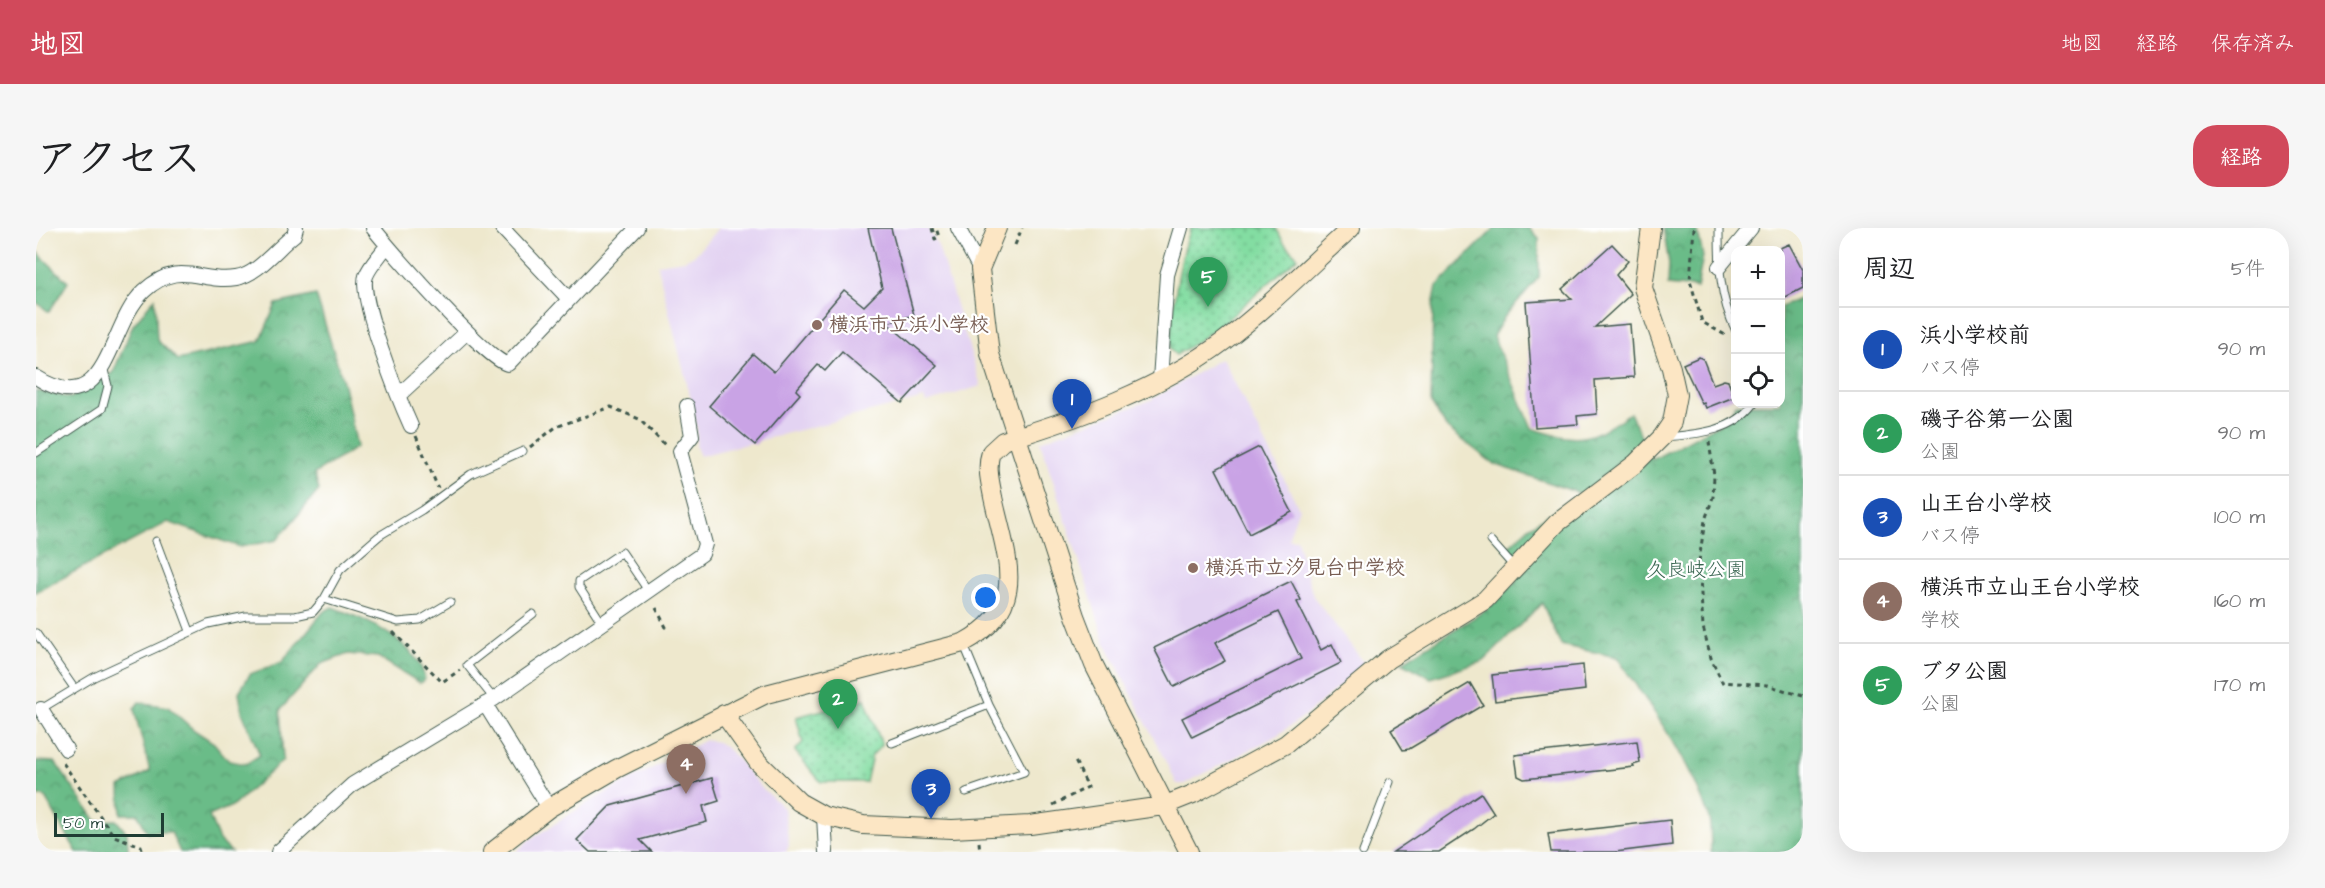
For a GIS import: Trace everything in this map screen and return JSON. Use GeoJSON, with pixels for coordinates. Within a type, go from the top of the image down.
{"type":"FeatureCollection","features":[{"type":"Feature","properties":{"kind":"street"},"geometry":{"type":"LineString","coordinates":[[36,377],[60,390],[75,390],[88,383],[103,366],[129,313],[144,291],[178,273],[189,272],[225,279],[246,275],[294,235],[296,228]]}},
{"type":"Feature","properties":{"kind":"street"},"geometry":{"type":"LineString","coordinates":[[373,228],[467,332],[498,361],[508,364],[636,228]]}},
{"type":"Feature","properties":{"kind":"street"},"geometry":{"type":"LineString","coordinates":[[502,228],[568,298]]}},
{"type":"Feature","properties":{"kind":"street"},"geometry":{"type":"LineString","coordinates":[[958,228],[980,269],[990,354],[1075,616],[1094,665],[1163,806],[1189,852]]}},
{"type":"Feature","properties":{"kind":"street"},"geometry":{"type":"LineString","coordinates":[[980,269],[997,228]]}},
{"type":"Feature","properties":{"kind":"street"},"geometry":{"type":"LineString","coordinates":[[1160,380],[1167,275],[1181,228]]}},
{"type":"Feature","properties":{"kind":"street"},"geometry":{"type":"LineString","coordinates":[[492,852],[549,808],[616,769],[766,694],[963,643],[993,623],[1008,596],[1009,580],[988,461],[991,452],[998,444],[1160,380],[1223,342],[1351,228]]}},
{"type":"Feature","properties":{"kind":"street"},"geometry":{"type":"LineString","coordinates":[[724,714],[758,762],[782,788],[824,816],[863,825],[995,828],[1163,806],[1193,794],[1286,744],[1388,659],[1485,600],[1557,523],[1635,464],[1662,437],[1672,422],[1677,395],[1671,368],[1643,288],[1651,228]]}},
{"type":"Feature","properties":{"kind":"street"},"geometry":{"type":"LineString","coordinates":[[1719,267],[1750,228]]}},
{"type":"Feature","properties":{"kind":"street"},"geometry":{"type":"LineString","coordinates":[[387,245],[366,275],[364,284],[382,351],[411,426]]}},
{"type":"Feature","properties":{"kind":"street"},"geometry":{"type":"LineString","coordinates":[[399,395],[467,332]]}},
{"type":"Feature","properties":{"kind":"street"},"geometry":{"type":"LineString","coordinates":[[278,852],[353,784],[490,702],[697,560],[705,544],[680,451],[692,436],[687,406]]}},
{"type":"Feature","properties":{"kind":"street"},"geometry":{"type":"LineString","coordinates":[[490,702],[549,808]]}},
{"type":"Feature","properties":{"kind":"street"},"geometry":{"type":"LineString","coordinates":[[39,710],[59,736],[66,750]]}},
{"type":"Feature","properties":{"kind":"street"},"geometry":{"type":"LineString","coordinates":[[824,816],[826,852]]}},
{"type":"Feature","properties":{"kind":"lane"},"geometry":{"type":"LineString","coordinates":[[1719,228],[1722,295],[1731,318]]}},
{"type":"Feature","properties":{"kind":"lane"},"geometry":{"type":"LineString","coordinates":[[36,453],[102,409],[108,386],[103,366]]}},
{"type":"Feature","properties":{"kind":"lane"},"geometry":{"type":"LineString","coordinates":[[1662,437],[1707,434],[1729,424],[1751,408]]}},
{"type":"Feature","properties":{"kind":"lane"},"geometry":{"type":"LineString","coordinates":[[39,710],[74,688],[190,631],[246,616],[295,616],[313,612],[324,599],[333,581],[356,555],[379,536],[422,510],[440,494],[471,474],[523,452]]}},
{"type":"Feature","properties":{"kind":"lane"},"geometry":{"type":"LineString","coordinates":[[156,541],[190,631]]}},
{"type":"Feature","properties":{"kind":"lane"},"geometry":{"type":"LineString","coordinates":[[1491,541],[1516,569]]}},
{"type":"Feature","properties":{"kind":"lane"},"geometry":{"type":"LineString","coordinates":[[602,624],[579,587],[579,581],[622,552],[649,592]]}},
{"type":"Feature","properties":{"kind":"lane"},"geometry":{"type":"LineString","coordinates":[[324,599],[398,622],[420,620],[450,602]]}},
{"type":"Feature","properties":{"kind":"lane"},"geometry":{"type":"LineString","coordinates":[[490,702],[467,665],[533,614]]}},
{"type":"Feature","properties":{"kind":"lane"},"geometry":{"type":"LineString","coordinates":[[36,633],[74,688]]}},
{"type":"Feature","properties":{"kind":"lane"},"geometry":{"type":"LineString","coordinates":[[963,643],[989,705],[1024,772],[966,792]]}},
{"type":"Feature","properties":{"kind":"lane"},"geometry":{"type":"LineString","coordinates":[[892,743],[989,705]]}},
{"type":"Feature","properties":{"kind":"lane"},"geometry":{"type":"LineString","coordinates":[[1363,852],[1390,782]]}},
{"type":"Feature","properties":{"kind":"path"},"geometry":{"type":"LineString","coordinates":[[1015,245],[1022,228]]}},
{"type":"Feature","properties":{"kind":"path"},"geometry":{"type":"LineString","coordinates":[[1694,228],[1690,280],[1702,322],[1731,338]]}},
{"type":"Feature","properties":{"kind":"path"},"geometry":{"type":"LineString","coordinates":[[523,452],[556,427],[612,407],[639,419],[667,447],[680,451]]}},
{"type":"Feature","properties":{"kind":"path"},"geometry":{"type":"LineString","coordinates":[[411,426],[440,494]]}},
{"type":"Feature","properties":{"kind":"path"},"geometry":{"type":"LineString","coordinates":[[1707,434],[1714,475],[1713,497],[1705,520],[1699,561],[1703,627],[1711,658],[1722,682],[1767,685],[1803,696]]}},
{"type":"Feature","properties":{"kind":"path"},"geometry":{"type":"LineString","coordinates":[[656,608],[668,632]]}},
{"type":"Feature","properties":{"kind":"path"},"geometry":{"type":"LineString","coordinates":[[392,631],[442,682],[467,665]]}},
{"type":"Feature","properties":{"kind":"path"},"geometry":{"type":"LineString","coordinates":[[59,736],[57,754],[114,836],[141,846],[143,852]]}},
{"type":"Feature","properties":{"kind":"path"},"geometry":{"type":"LineString","coordinates":[[1050,807],[1088,787],[1075,762]]}},
{"type":"Feature","properties":{"kind":"path"},"geometry":{"type":"LineString","coordinates":[[979,839],[980,852]]}},
{"type":"Feature","properties":{"kind":"shaded area","name":"横浜市立浜小学校"},"geometry":{"type":"Polygon","coordinates":[[[718,228],[928,228],[938,246],[981,386],[926,403],[924,398],[700,456],[696,447],[697,430],[694,412],[657,264],[685,260],[696,254],[718,228]]]}},
{"type":"Feature","properties":{"kind":"shaded area","name":"横浜市立汐見台中学校"},"geometry":{"type":"Polygon","coordinates":[[[1222,358],[1299,508],[1288,539],[1297,539],[1313,596],[1365,664],[1307,714],[1276,736],[1184,784],[1177,784],[1106,644],[1040,441],[1151,400],[1222,358]]]}},
{"type":"Feature","properties":{"kind":"shaded area"},"geometry":{"type":"Polygon","coordinates":[[[705,740],[718,742],[730,751],[760,786],[784,808],[789,845],[786,852],[516,852],[529,840],[591,801],[705,740]]]}},
{"type":"Feature","properties":{"kind":"green space"},"geometry":{"type":"Polygon","coordinates":[[[1191,228],[1276,228],[1284,243],[1298,257],[1219,327],[1176,355],[1170,349],[1174,302],[1182,258],[1191,228]]]}},
{"type":"Feature","properties":{"kind":"green space","name":"久良岐公園"},"geometry":{"type":"Polygon","coordinates":[[[1495,228],[1529,228],[1539,238],[1539,277],[1505,316],[1493,336],[1532,428],[1572,438],[1583,437],[1605,429],[1630,413],[1652,460],[1725,421],[1733,408],[1785,408],[1785,305],[1803,297],[1803,852],[1711,852],[1709,819],[1690,773],[1668,733],[1617,657],[1561,645],[1542,603],[1484,661],[1431,678],[1402,662],[1488,609],[1517,580],[1509,546],[1530,526],[1582,494],[1494,464],[1446,427],[1431,403],[1433,306],[1437,286],[1495,228]]]}},
{"type":"Feature","properties":{"kind":"green space"},"geometry":{"type":"Polygon","coordinates":[[[1663,228],[1697,228],[1703,256],[1697,288],[1668,285],[1669,263],[1663,228]]]}},
{"type":"Feature","properties":{"kind":"green space"},"geometry":{"type":"Polygon","coordinates":[[[36,251],[68,282],[49,312],[36,302],[36,251]]]}},
{"type":"Feature","properties":{"kind":"green space"},"geometry":{"type":"Polygon","coordinates":[[[316,295],[344,385],[357,447],[314,474],[319,490],[277,540],[240,547],[168,522],[36,592],[36,391],[71,398],[113,373],[133,325],[155,298],[157,340],[178,360],[260,341],[276,304],[316,295]]]}},
{"type":"Feature","properties":{"kind":"green space"},"geometry":{"type":"Polygon","coordinates":[[[332,607],[374,625],[401,643],[420,665],[425,679],[420,683],[378,657],[348,654],[321,664],[280,710],[283,760],[234,805],[209,816],[219,840],[231,852],[180,852],[171,832],[147,832],[138,814],[121,814],[120,787],[150,771],[134,709],[139,702],[168,707],[194,730],[214,743],[229,761],[246,764],[260,755],[242,712],[239,692],[250,674],[282,662],[323,612],[332,607]]]}},
{"type":"Feature","properties":{"kind":"green space"},"geometry":{"type":"Polygon","coordinates":[[[865,699],[882,745],[872,755],[866,782],[821,782],[795,751],[803,742],[796,717],[865,699]]]}},
{"type":"Feature","properties":{"kind":"green space"},"geometry":{"type":"Polygon","coordinates":[[[36,761],[55,762],[96,821],[116,820],[127,833],[128,849],[125,852],[77,852],[44,796],[36,796],[36,761]]]}},
{"type":"Feature","properties":{"kind":"building"},"geometry":{"type":"Polygon","coordinates":[[[868,228],[891,228],[914,315],[887,323],[937,365],[902,403],[842,352],[825,371],[818,365],[796,390],[800,394],[755,445],[709,406],[753,354],[774,372],[844,290],[864,306],[882,288],[868,228]]]}},
{"type":"Feature","properties":{"kind":"building"},"geometry":{"type":"Polygon","coordinates":[[[1612,244],[1628,261],[1616,275],[1631,294],[1595,327],[1630,324],[1634,377],[1595,380],[1597,414],[1577,416],[1578,424],[1535,427],[1526,302],[1572,299],[1562,289],[1612,244]]]}},
{"type":"Feature","properties":{"kind":"building"},"geometry":{"type":"Polygon","coordinates":[[[1789,244],[1803,270],[1803,288],[1785,297],[1785,246],[1789,244]]]}},
{"type":"Feature","properties":{"kind":"building"},"geometry":{"type":"Polygon","coordinates":[[[1699,357],[1703,359],[1713,384],[1728,381],[1731,398],[1706,408],[1683,364],[1699,357]]]}},
{"type":"Feature","properties":{"kind":"building"},"geometry":{"type":"Polygon","coordinates":[[[1259,447],[1292,512],[1249,534],[1216,469],[1259,447]]]}},
{"type":"Feature","properties":{"kind":"building"},"geometry":{"type":"Polygon","coordinates":[[[1291,581],[1301,600],[1297,602],[1321,650],[1332,644],[1341,663],[1192,737],[1182,718],[1301,659],[1278,612],[1215,643],[1225,661],[1174,687],[1154,648],[1291,581]]]}},
{"type":"Feature","properties":{"kind":"building"},"geometry":{"type":"Polygon","coordinates":[[[1583,665],[1585,690],[1495,701],[1492,675],[1583,665]]]}},
{"type":"Feature","properties":{"kind":"building"},"geometry":{"type":"Polygon","coordinates":[[[1470,683],[1483,705],[1409,749],[1403,750],[1391,730],[1470,683]]]}},
{"type":"Feature","properties":{"kind":"building"},"geometry":{"type":"Polygon","coordinates":[[[1637,741],[1640,763],[1633,765],[1634,767],[1524,779],[1518,776],[1515,755],[1637,741]]]}},
{"type":"Feature","properties":{"kind":"building"},"geometry":{"type":"Polygon","coordinates":[[[712,778],[719,801],[703,806],[707,822],[640,840],[652,852],[590,852],[577,840],[610,806],[712,778]]]}},
{"type":"Feature","properties":{"kind":"building"},"geometry":{"type":"Polygon","coordinates":[[[1481,793],[1494,813],[1474,829],[1439,852],[1393,852],[1481,793]]]}},
{"type":"Feature","properties":{"kind":"building"},"geometry":{"type":"Polygon","coordinates":[[[1670,820],[1672,845],[1615,852],[1551,852],[1548,834],[1670,820]]]}},
{"type":"Feature","properties":{"kind":"place","name":"ブタ公園"},"geometry":{"type":"Point","coordinates":[1208,307]}},
{"type":"Feature","properties":{"kind":"place","name":"横浜市立浜小学校"},"geometry":{"type":"Point","coordinates":[817,325]}},
{"type":"Feature","properties":{"kind":"place","name":"浜小学校前"},"geometry":{"type":"Point","coordinates":[1072,429]}},
{"type":"Feature","properties":{"kind":"place","name":"横浜市立汐見台中学校"},"geometry":{"type":"Point","coordinates":[1193,568]}},
{"type":"Feature","properties":{"kind":"place","name":"磯子谷第一公園"},"geometry":{"type":"Point","coordinates":[838,729]}},
{"type":"Feature","properties":{"kind":"place","name":"横浜市立山王台小学校"},"geometry":{"type":"Point","coordinates":[686,794]}},
{"type":"Feature","properties":{"kind":"place","name":"山王台小学校"},"geometry":{"type":"Point","coordinates":[931,819]}}]}
